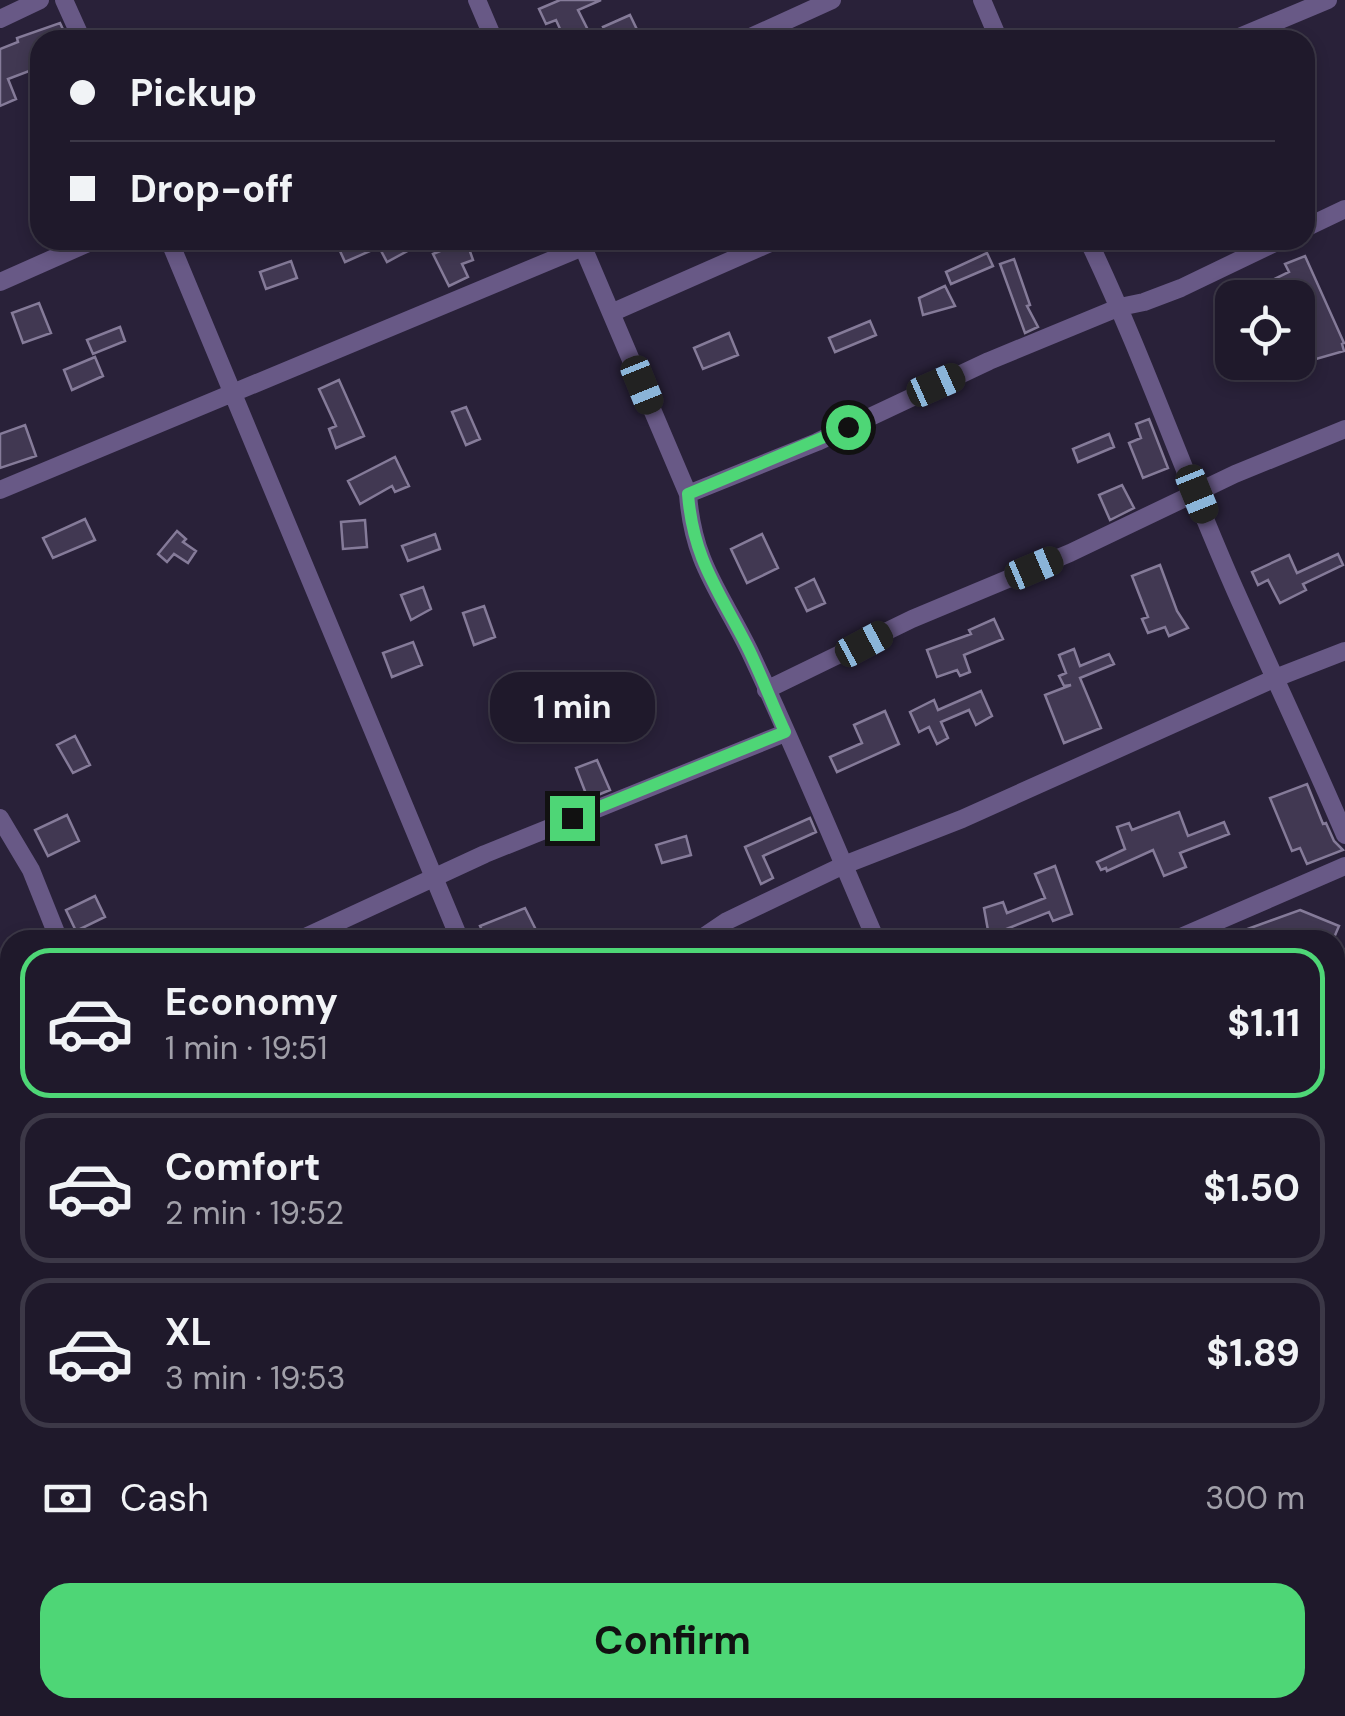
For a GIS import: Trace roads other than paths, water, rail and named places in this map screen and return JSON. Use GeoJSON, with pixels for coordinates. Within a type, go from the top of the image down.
{"type":"FeatureCollection","features":[{"type":"Feature","properties":{"kind":"street"},"geometry":{"type":"LineString","coordinates":[[0,19],[40,0]]}},
{"type":"Feature","properties":{"kind":"street"},"geometry":{"type":"LineString","coordinates":[[64,0],[78,30]]}},
{"type":"Feature","properties":{"kind":"street"},"geometry":{"type":"LineString","coordinates":[[477,0],[490,30]]}},
{"type":"Feature","properties":{"kind":"street"},"geometry":{"type":"LineString","coordinates":[[766,30],[832,0]]}},
{"type":"Feature","properties":{"kind":"street"},"geometry":{"type":"LineString","coordinates":[[982,0],[995,30]]}},
{"type":"Feature","properties":{"kind":"street"},"geometry":{"type":"LineString","coordinates":[[1256,30],[1328,0]]}},
{"type":"Feature","properties":{"kind":"street"},"geometry":{"type":"LineString","coordinates":[[1315,223],[1345,209]]}},
{"type":"Feature","properties":{"kind":"street"},"geometry":{"type":"LineString","coordinates":[[0,282],[72,250]]}},
{"type":"Feature","properties":{"kind":"street"},"geometry":{"type":"LineString","coordinates":[[173,250],[456,930]]}},
{"type":"Feature","properties":{"kind":"street"},"geometry":{"type":"LineString","coordinates":[[0,490],[568,250]]}},
{"type":"Feature","properties":{"kind":"street"},"geometry":{"type":"LineString","coordinates":[[585,250],[688,494],[690,527],[698,554],[766,690],[872,930]]}},
{"type":"Feature","properties":{"kind":"street"},"geometry":{"type":"LineString","coordinates":[[612,312],[754,250]]}},
{"type":"Feature","properties":{"kind":"street"},"geometry":{"type":"LineString","coordinates":[[1093,250],[1120,306],[1236,591],[1278,677],[1345,836]]}},
{"type":"Feature","properties":{"kind":"street"},"geometry":{"type":"LineString","coordinates":[[688,494],[817,442],[988,361],[1120,306],[1144,302],[1180,288],[1260,250]]}},
{"type":"Feature","properties":{"kind":"street"},"geometry":{"type":"LineString","coordinates":[[766,690],[912,619],[1345,429]]}},
{"type":"Feature","properties":{"kind":"street"},"geometry":{"type":"LineString","coordinates":[[714,930],[844,865],[962,818],[1345,651]]}},
{"type":"Feature","properties":{"kind":"street"},"geometry":{"type":"LineString","coordinates":[[320,930],[600,806],[785,732]]}},
{"type":"Feature","properties":{"kind":"street"},"geometry":{"type":"LineString","coordinates":[[0,818],[32,870],[54,930]]}},
{"type":"Feature","properties":{"kind":"street"},"geometry":{"type":"LineString","coordinates":[[1197,930],[1345,866]]}}]}
